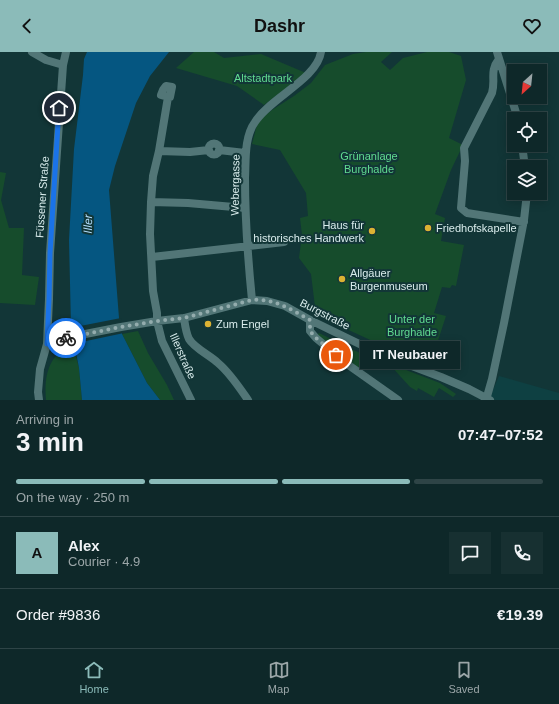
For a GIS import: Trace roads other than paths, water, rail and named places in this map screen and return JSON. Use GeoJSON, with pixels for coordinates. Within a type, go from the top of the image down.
{"type":"FeatureCollection","features":[{"type":"Feature","properties":{"kind":"street"},"geometry":{"type":"LineString","coordinates":[[32,52],[46,60],[62,64]]}},
{"type":"Feature","properties":{"kind":"street","name":"Füssener Straße"},"geometry":{"type":"LineString","coordinates":[[39,400],[38,392],[40,369],[47,344],[50,253],[62,64],[66,52]]}},
{"type":"Feature","properties":{"kind":"street","name":"Webergasse"},"geometry":{"type":"LineString","coordinates":[[252,300],[245,208],[245,153],[251,128],[257,118],[269,106],[307,76],[320,57],[321,52]]}},
{"type":"Feature","properties":{"kind":"street"},"geometry":{"type":"LineString","coordinates":[[498,55],[516,112]]}},
{"type":"Feature","properties":{"kind":"street"},"geometry":{"type":"LineString","coordinates":[[498,55],[494,65],[494,86],[492,93],[464,148],[465,161],[461,208],[467,213],[524,222]]}},
{"type":"Feature","properties":{"kind":"street","name":"Illerstraße"},"geometry":{"type":"LineString","coordinates":[[168,97],[159,151],[153,176],[151,202],[150,234],[154,291],[158,313],[157,321],[162,341],[191,400]]}},
{"type":"Feature","properties":{"kind":"street"},"geometry":{"type":"LineString","coordinates":[[159,151],[190,152],[209,150],[211,145],[214,144],[219,147],[220,150],[245,153]]}},
{"type":"Feature","properties":{"kind":"street"},"geometry":{"type":"LineString","coordinates":[[488,399],[524,222],[526,200]]}},
{"type":"Feature","properties":{"kind":"street"},"geometry":{"type":"LineString","coordinates":[[151,202],[188,203],[245,208]]}},
{"type":"Feature","properties":{"kind":"street"},"geometry":{"type":"LineString","coordinates":[[152,257],[284,242]]}},
{"type":"Feature","properties":{"kind":"street","name":"Burgstraße"},"geometry":{"type":"LineString","coordinates":[[47,344],[74,336],[121,327],[184,318],[252,300],[267,301],[285,306],[310,320],[380,354],[441,377],[488,399]]}},
{"type":"Feature","properties":{"kind":"street"},"geometry":{"type":"LineString","coordinates":[[184,318],[189,340],[194,346],[207,354],[229,374],[248,400]]}},
{"type":"Feature","properties":{"kind":"street"},"geometry":{"type":"LineString","coordinates":[[310,320],[310,331],[316,338],[347,364],[398,400]]}},
{"type":"Feature","properties":{"kind":"water","name":"Iller"},"geometry":{"type":"Polygon","coordinates":[[[87,52],[169,52],[150,76],[136,103],[115,166],[109,190],[119,318],[122,334],[147,383],[160,400],[82,400],[79,368],[71,326],[69,240],[74,149],[84,59],[87,52]]]}},
{"type":"Feature","properties":{"kind":"place","name":"Friedhofskapelle"},"geometry":{"type":"Point","coordinates":[428,228]}},
{"type":"Feature","properties":{"kind":"place","name":"Haus für historisches Handwerk"},"geometry":{"type":"Point","coordinates":[372,231]}},
{"type":"Feature","properties":{"kind":"place","name":"Allgäuer Burgenmuseum"},"geometry":{"type":"Point","coordinates":[342,279]}},
{"type":"Feature","properties":{"kind":"place","name":"Zum Engel"},"geometry":{"type":"Point","coordinates":[208,324]}},
{"type":"Feature","properties":{"kind":"place","name":"IT Neubauer"},"geometry":{"type":"Point","coordinates":[336,355]}},
{"type":"Feature","properties":{"kind":"park label","name":"Altstadtpark"},"geometry":{"type":"Point","coordinates":[263,78]}},
{"type":"Feature","properties":{"kind":"park label","name":"Grünanlage Burghalde"},"geometry":{"type":"Point","coordinates":[369,162]}},
{"type":"Feature","properties":{"kind":"park label","name":"Unter der Burghalde"},"geometry":{"type":"Point","coordinates":[412,325]}}]}
